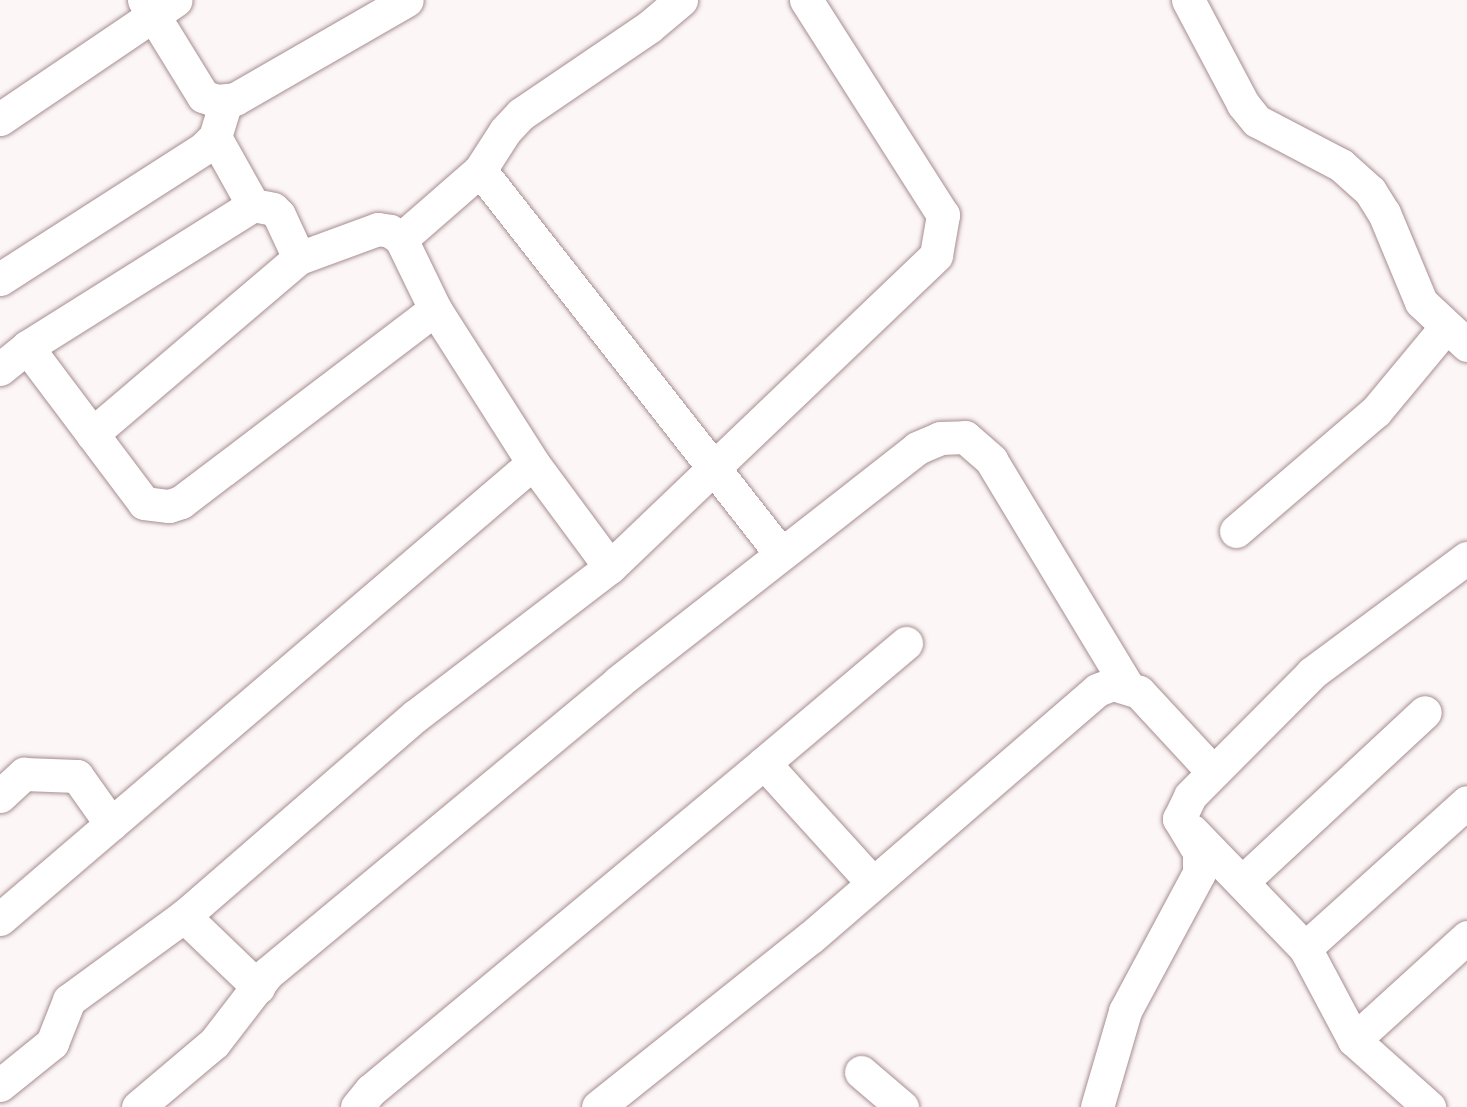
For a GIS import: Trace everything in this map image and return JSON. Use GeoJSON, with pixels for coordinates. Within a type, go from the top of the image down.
{"type":"FeatureCollection","features":[{"type":"Feature","properties":{"kind":"street"},"geometry":{"type":"LineString","coordinates":[[0,119],[158,5],[203,96],[226,101],[407,0]]}},
{"type":"Feature","properties":{"kind":"street"},"geometry":{"type":"LineString","coordinates":[[401,239],[480,170],[505,131],[521,114],[650,27],[681,0]]}},
{"type":"Feature","properties":{"kind":"street"},"geometry":{"type":"LineString","coordinates":[[0,1085],[52,1043],[69,1000],[184,916],[415,716],[609,567],[923,270],[936,255],[942,234],[943,215],[806,0]]}},
{"type":"Feature","properties":{"kind":"street"},"geometry":{"type":"LineString","coordinates":[[1188,0],[1243,104],[1257,121],[1341,165],[1370,191],[1384,213],[1421,302],[1456,337],[1376,411],[1236,531]]}},
{"type":"Feature","properties":{"kind":"street"},"geometry":{"type":"LineString","coordinates":[[0,279],[204,148],[215,137],[226,101]]}},
{"type":"Feature","properties":{"kind":"street"},"geometry":{"type":"LineString","coordinates":[[215,137],[253,205]]}},
{"type":"Feature","properties":{"kind":"street"},"geometry":{"type":"LineString","coordinates":[[480,170],[712,469],[781,554]]}},
{"type":"Feature","properties":{"kind":"street"},"geometry":{"type":"LineString","coordinates":[[0,369],[27,347],[253,205],[273,209],[279,215],[299,258]]}},
{"type":"Feature","properties":{"kind":"street"},"geometry":{"type":"LineString","coordinates":[[92,434],[299,258],[378,229],[401,239],[435,309],[533,463],[609,567]]}},
{"type":"Feature","properties":{"kind":"street"},"geometry":{"type":"LineString","coordinates":[[27,347],[144,503],[169,506],[181,502],[435,309]]}},
{"type":"Feature","properties":{"kind":"street"},"geometry":{"type":"LineString","coordinates":[[138,1107],[214,1043],[267,974],[618,682],[917,448],[940,438],[965,437],[991,460],[1126,684],[1139,692],[1213,772]]}},
{"type":"Feature","properties":{"kind":"street"},"geometry":{"type":"LineString","coordinates":[[0,919],[533,463]]}},
{"type":"Feature","properties":{"kind":"street"},"geometry":{"type":"LineString","coordinates":[[1179,819],[1190,796],[1311,673],[1467,558]]}},
{"type":"Feature","properties":{"kind":"street"},"geometry":{"type":"LineString","coordinates":[[357,1107],[371,1090],[906,643]]}},
{"type":"Feature","properties":{"kind":"street"},"geometry":{"type":"LineString","coordinates":[[598,1107],[810,938],[872,882],[1097,690],[1113,684],[1126,684]]}},
{"type":"Feature","properties":{"kind":"street"},"geometry":{"type":"LineString","coordinates":[[1243,881],[1425,712]]}},
{"type":"Feature","properties":{"kind":"street"},"geometry":{"type":"LineString","coordinates":[[764,763],[872,882]]}},
{"type":"Feature","properties":{"kind":"street"},"geometry":{"type":"LineString","coordinates":[[0,796],[24,774],[77,776],[111,824]]}},
{"type":"Feature","properties":{"kind":"street"},"geometry":{"type":"LineString","coordinates":[[1305,948],[1467,802]]}},
{"type":"Feature","properties":{"kind":"street"},"geometry":{"type":"LineString","coordinates":[[1179,819],[1243,881],[1305,948],[1354,1040],[1429,1107]]}},
{"type":"Feature","properties":{"kind":"street"},"geometry":{"type":"LineString","coordinates":[[1097,1107],[1125,1011],[1199,873],[1199,852],[1179,819]]}},
{"type":"Feature","properties":{"kind":"street"},"geometry":{"type":"LineString","coordinates":[[184,916],[258,987]]}},
{"type":"Feature","properties":{"kind":"street"},"geometry":{"type":"LineString","coordinates":[[1354,1040],[1467,937]]}},
{"type":"Feature","properties":{"kind":"street"},"geometry":{"type":"LineString","coordinates":[[861,1072],[902,1107]]}}]}
